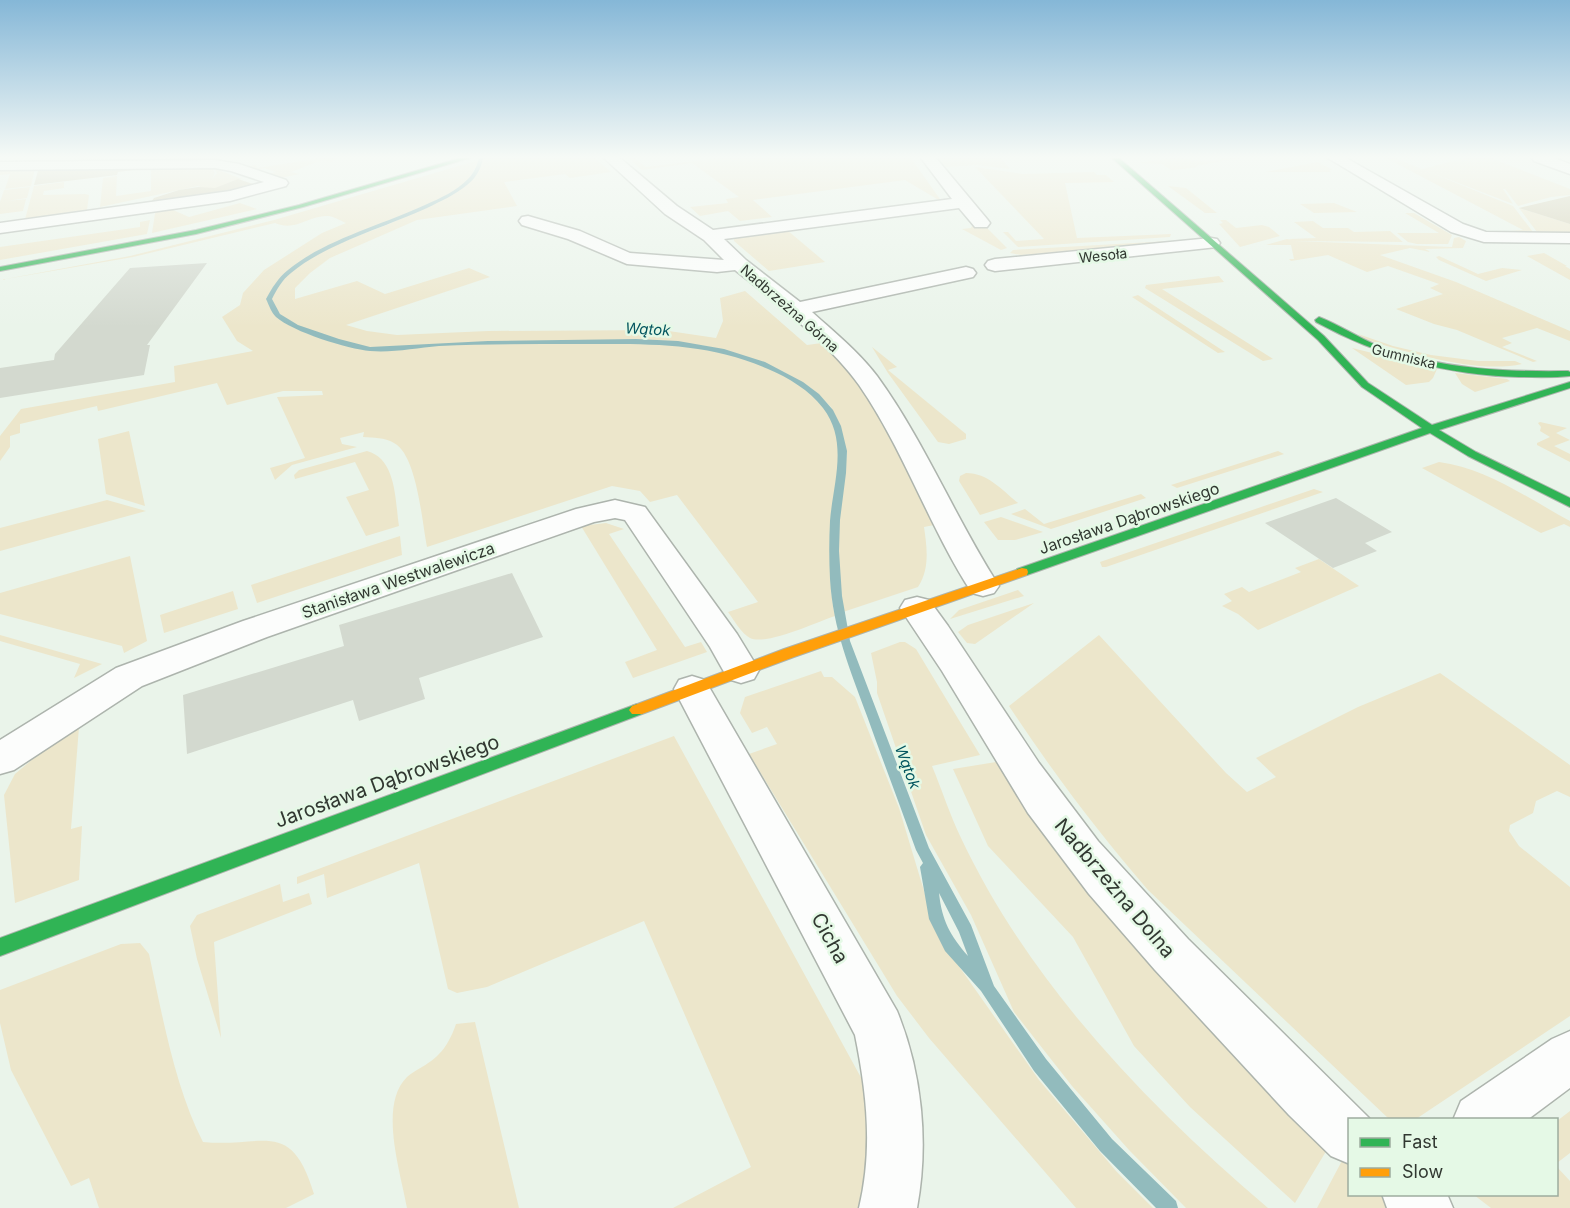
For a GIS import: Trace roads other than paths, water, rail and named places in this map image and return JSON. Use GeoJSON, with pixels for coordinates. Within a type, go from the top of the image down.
{"type":"FeatureCollection","features":[{"type":"Feature","properties":{"kind":"street"},"geometry":{"type":"LineString","coordinates":[[0,228],[98,214]]}},
{"type":"Feature","properties":{"kind":"street"},"geometry":{"type":"LineString","coordinates":[[0,269],[196,232],[267,214]]}},
{"type":"Feature","properties":{"kind":"street","name":"Nadbrzeżna Górna"},"geometry":{"type":"LineString","coordinates":[[678,214],[710,236],[739,264],[796,309],[828,338],[867,379],[901,432],[967,562],[983,586]]}},
{"type":"Feature","properties":{"kind":"street"},"geometry":{"type":"LineString","coordinates":[[710,236],[871,214]]}},
{"type":"Feature","properties":{"kind":"street"},"geometry":{"type":"LineString","coordinates":[[973,214],[981,224]]}},
{"type":"Feature","properties":{"kind":"street","name":"Gumniska"},"geometry":{"type":"LineString","coordinates":[[1179,214],[1321,338],[1365,385],[1431,429],[1516,478],[1570,503]]}},
{"type":"Feature","properties":{"kind":"street"},"geometry":{"type":"LineString","coordinates":[[1433,214],[1476,236],[1570,238]]}},
{"type":"Feature","properties":{"kind":"street"},"geometry":{"type":"LineString","coordinates":[[528,221],[574,235],[627,258],[717,266],[739,264]]}},
{"type":"Feature","properties":{"kind":"street","name":"Wesoła"},"geometry":{"type":"LineString","coordinates":[[995,265],[1211,243]]}},
{"type":"Feature","properties":{"kind":"street"},"geometry":{"type":"LineString","coordinates":[[796,309],[966,273]]}},
{"type":"Feature","properties":{"kind":"street","name":"Gumniska"},"geometry":{"type":"LineString","coordinates":[[1256,281],[1304,308],[1347,339],[1391,355],[1489,374],[1518,376],[1570,374]]}},
{"type":"Feature","properties":{"kind":"street","name":"Gumniska"},"geometry":{"type":"LineString","coordinates":[[1321,338],[1371,369]]}},
{"type":"Feature","properties":{"kind":"street"},"geometry":{"type":"LineString","coordinates":[[1365,385],[1380,414]]}},
{"type":"Feature","properties":{"kind":"street","name":"Jarosława Dąbrowskiego"},"geometry":{"type":"LineString","coordinates":[[0,947],[741,670],[1431,429],[1570,385]]}},
{"type":"Feature","properties":{"kind":"street"},"geometry":{"type":"LineString","coordinates":[[1440,412],[1476,433]]}},
{"type":"Feature","properties":{"kind":"street"},"geometry":{"type":"LineString","coordinates":[[1385,445],[1387,431]]}},
{"type":"Feature","properties":{"kind":"street","name":"Stanisława Westwalewicza"},"geometry":{"type":"LineString","coordinates":[[0,759],[129,677],[255,629],[586,515],[615,509],[635,513],[725,642],[741,670]]}},
{"type":"Feature","properties":{"kind":"street","name":"Nadbrzeżna Dolna"},"geometry":{"type":"LineString","coordinates":[[900,614],[934,631],[1016,762],[1061,826],[1101,877],[1168,952],[1348,1135]]}},
{"type":"Feature","properties":{"kind":"street","name":"Cicha"},"geometry":{"type":"LineString","coordinates":[[692,689],[879,1029],[892,1083],[896,1138],[893,1191],[888,1208]]}},
{"type":"Feature","properties":{"kind":"street"},"geometry":{"type":"LineString","coordinates":[[1481,1118],[1570,1057]]}},
{"type":"Feature","properties":{"kind":"street"},"geometry":{"type":"LineString","coordinates":[[1412,1196],[1424,1208]]}},
{"type":"Feature","properties":{"kind":"waterway","name":"Wątok"},"geometry":{"type":"LineString","coordinates":[[409,214],[319,252],[302,262],[276,285],[269,299],[275,312],[285,321],[308,332],[370,349],[509,342],[636,341],[706,347],[743,357],[782,373],[801,383],[829,410],[837,426],[843,451],[834,551],[835,581],[845,641],[923,850],[966,930],[988,990],[1040,1065],[1106,1145],[1169,1208]]}},
{"type":"Feature","properties":{"kind":"waterway","name":"Wątok"},"geometry":{"type":"LineString","coordinates":[[927,867],[934,913],[940,929],[957,954],[984,985]]}}]}
